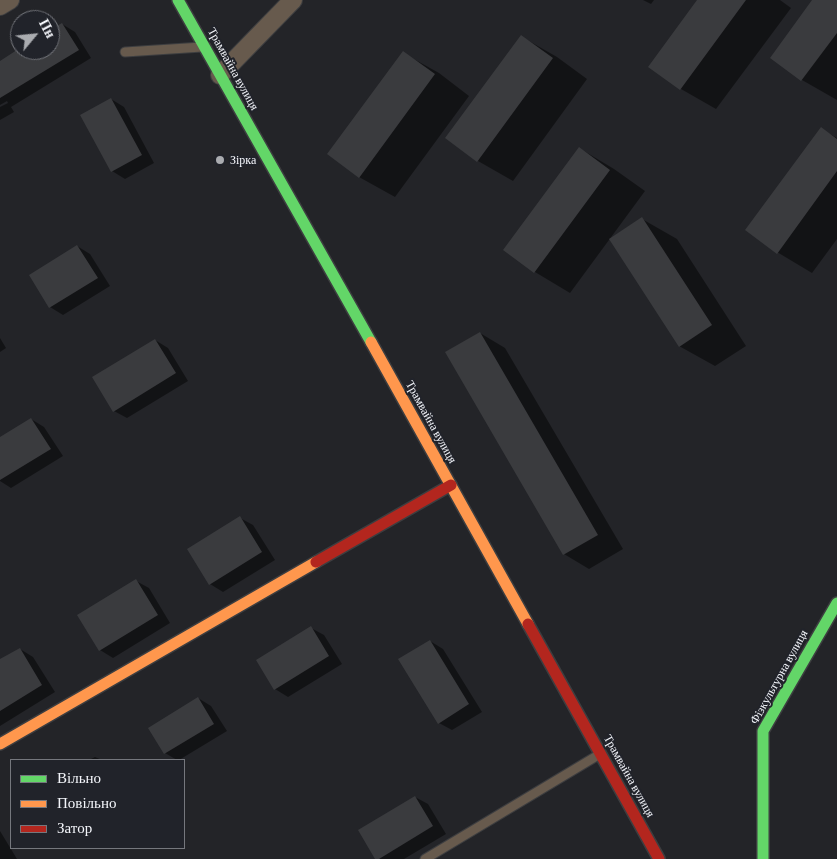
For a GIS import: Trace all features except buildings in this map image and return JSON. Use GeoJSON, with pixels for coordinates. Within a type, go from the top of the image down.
{"type":"FeatureCollection","features":[{"type":"Feature","properties":{"kind":"street"},"geometry":{"type":"LineString","coordinates":[[0,6],[10,0]]}},
{"type":"Feature","properties":{"kind":"street","name":"Трамвайна вулиця"},"geometry":{"type":"LineString","coordinates":[[178,0],[331,270],[659,859]]}},
{"type":"Feature","properties":{"kind":"street"},"geometry":{"type":"LineString","coordinates":[[220,75],[293,0]]}},
{"type":"Feature","properties":{"kind":"street"},"geometry":{"type":"LineString","coordinates":[[0,744],[450,485]]}},
{"type":"Feature","properties":{"kind":"street","name":"Фiзкультурна вулиця"},"geometry":{"type":"LineString","coordinates":[[763,859],[763,731],[837,602]]}},
{"type":"Feature","properties":{"kind":"lane"},"geometry":{"type":"LineString","coordinates":[[125,52],[204,47]]}},
{"type":"Feature","properties":{"kind":"lane"},"geometry":{"type":"LineString","coordinates":[[425,859],[600,754]]}},
{"type":"Feature","properties":{"kind":"traffic: fast"},"geometry":{"type":"LineString","coordinates":[[178,0],[371,342]]}},
{"type":"Feature","properties":{"kind":"traffic: fast"},"geometry":{"type":"LineString","coordinates":[[763,859],[763,731],[837,603]]}},
{"type":"Feature","properties":{"kind":"traffic: slow"},"geometry":{"type":"LineString","coordinates":[[371,342],[528,624]]}},
{"type":"Feature","properties":{"kind":"traffic: slow"},"geometry":{"type":"LineString","coordinates":[[0,744],[316,562]]}},
{"type":"Feature","properties":{"kind":"traffic: jam"},"geometry":{"type":"LineString","coordinates":[[316,562],[451,485]]}},
{"type":"Feature","properties":{"kind":"traffic: jam"},"geometry":{"type":"LineString","coordinates":[[528,624],[659,859]]}},
{"type":"Feature","properties":{"kind":"place","name":"Зірка"},"geometry":{"type":"Point","coordinates":[220,160]}}]}
